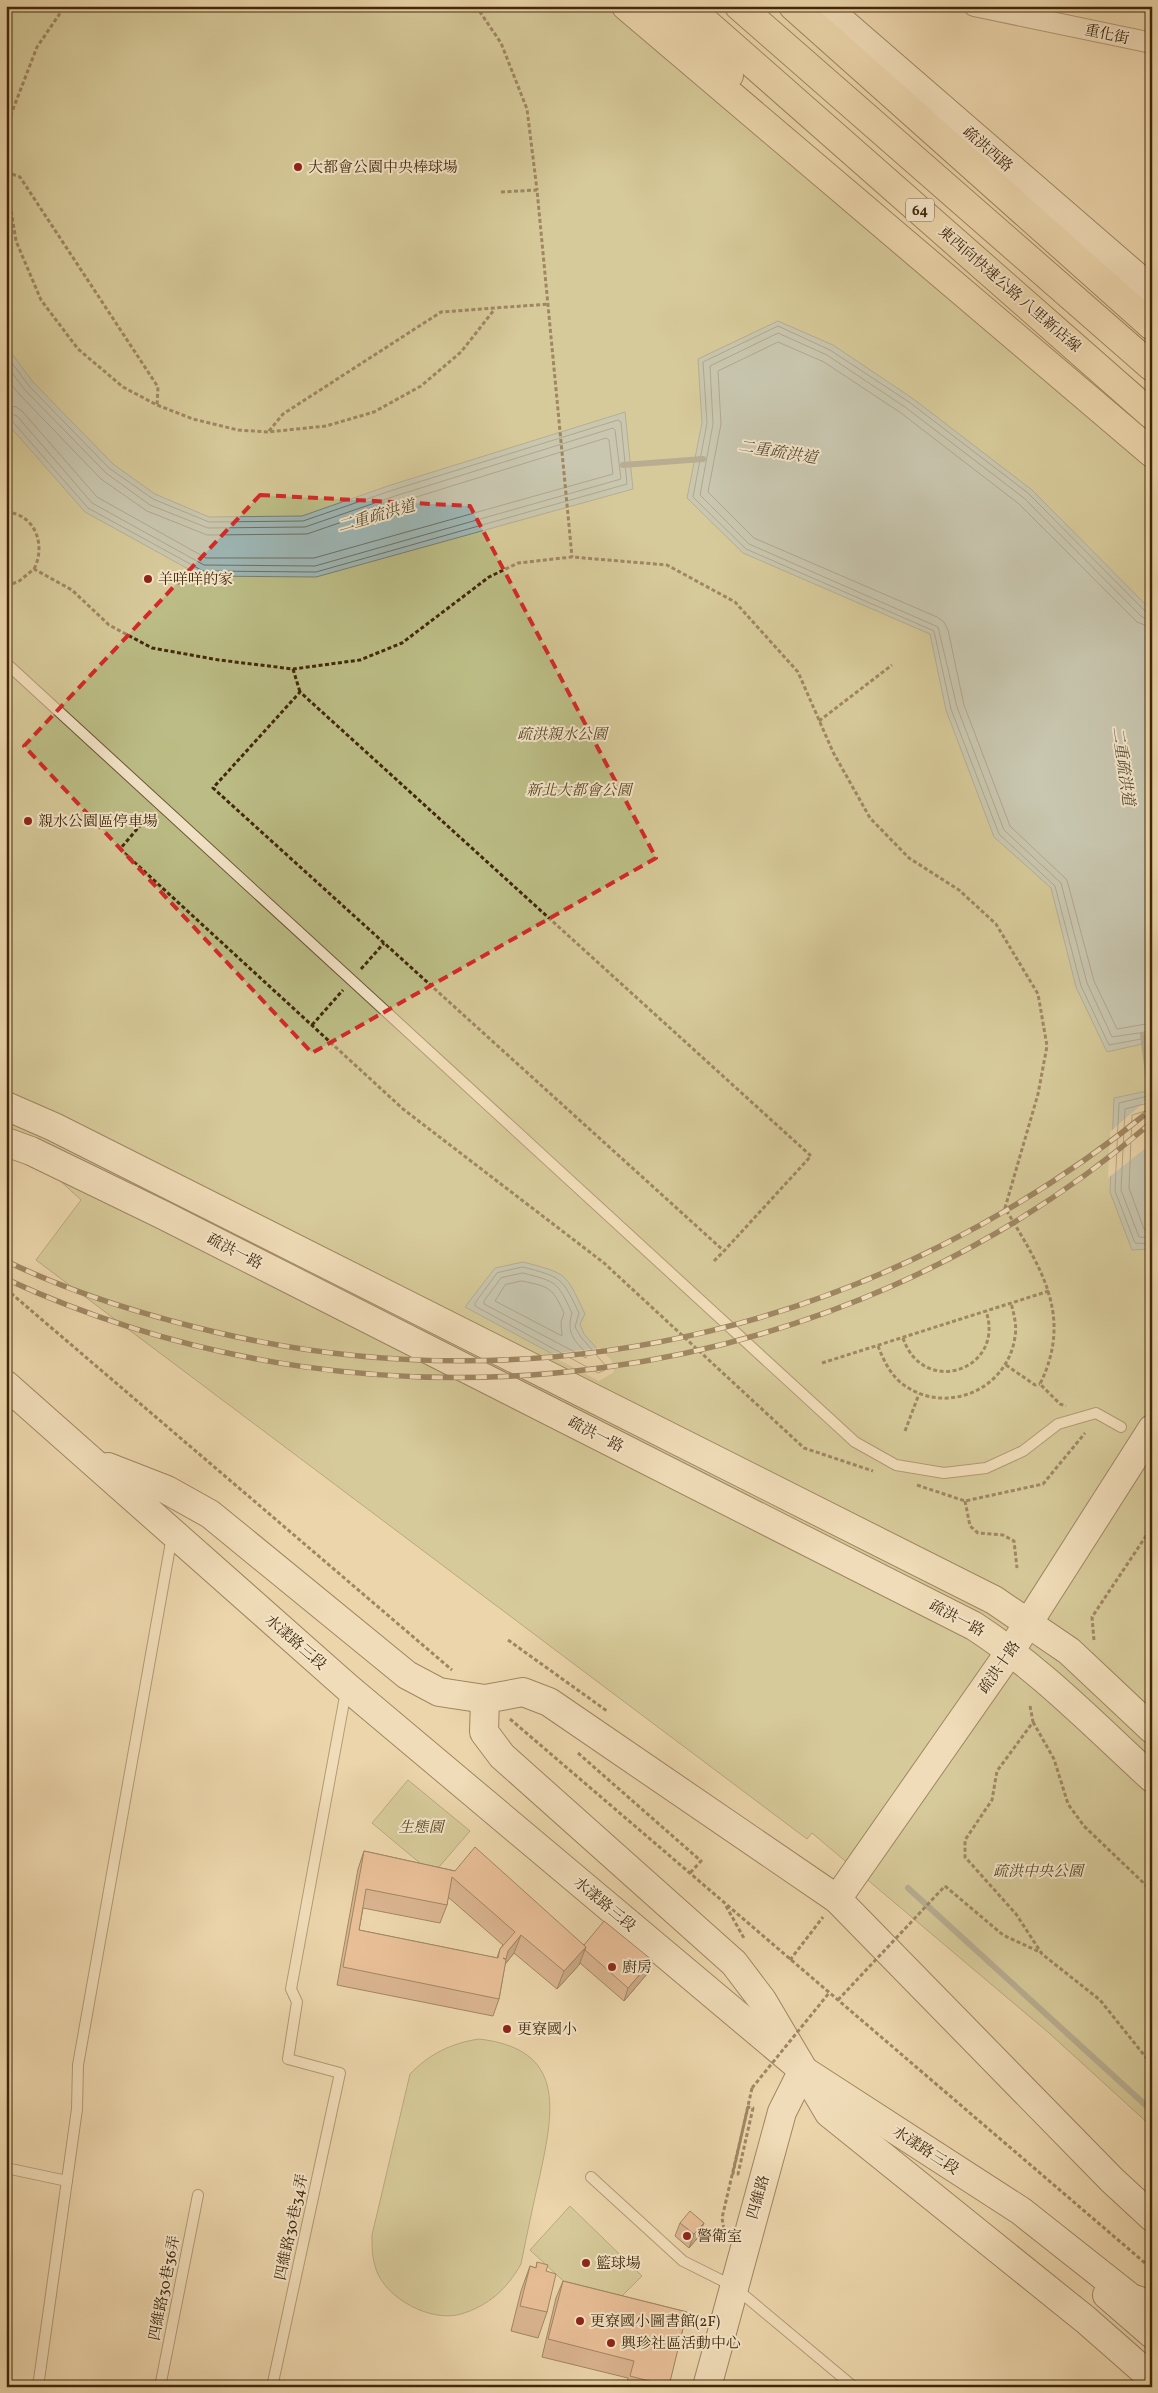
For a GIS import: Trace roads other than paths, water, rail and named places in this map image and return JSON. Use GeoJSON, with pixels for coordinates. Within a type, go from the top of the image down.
{"type":"FeatureCollection","features":[{"type":"Feature","properties":{"kind":"highway"},"geometry":{"type":"LineString","coordinates":[[626,6],[1152,453]]}},
{"type":"Feature","properties":{"kind":"highway"},"geometry":{"type":"LineString","coordinates":[[666,6],[815,168]]}},
{"type":"Feature","properties":{"kind":"highway","name":"東西向快速公路 八里新店線"},"geometry":{"type":"LineString","coordinates":[[687,6],[1152,415]]}},
{"type":"Feature","properties":{"kind":"highway","name":"64"},"geometry":{"type":"LineString","coordinates":[[739,6],[1152,367]]}},
{"type":"Feature","properties":{"kind":"highway"},"geometry":{"type":"LineString","coordinates":[[793,6],[1152,326]]}},
{"type":"Feature","properties":{"kind":"street","name":"疏洪西路"},"geometry":{"type":"LineString","coordinates":[[824,6],[1152,290]]}},
{"type":"Feature","properties":{"kind":"street","name":"重化街"},"geometry":{"type":"LineString","coordinates":[[974,6],[1152,43]]}},
{"type":"Feature","properties":{"kind":"street","name":"疏洪一路"},"geometry":{"type":"LineString","coordinates":[[6,1106],[54,1127],[986,1596],[1069,1651],[1152,1729]]}},
{"type":"Feature","properties":{"kind":"street","name":"疏洪一路"},"geometry":{"type":"LineString","coordinates":[[6,1142],[31,1151],[181,1224],[965,1621],[1011,1650],[1048,1681],[1152,1778]]}},
{"type":"Feature","properties":{"kind":"street","name":"水漾路三段"},"geometry":{"type":"LineString","coordinates":[[6,1385],[347,1687],[803,2070],[1021,2211],[1131,2298],[1152,2305]]}},
{"type":"Feature","properties":{"kind":"street","name":"疏洪十路"},"geometry":{"type":"LineString","coordinates":[[831,1907],[1011,1650],[1152,1429]]}},
{"type":"Feature","properties":{"kind":"street"},"geometry":{"type":"LineString","coordinates":[[91,1460],[167,1490],[210,1514],[407,1675],[439,1692],[495,1706]]}},
{"type":"Feature","properties":{"kind":"street"},"geometry":{"type":"LineString","coordinates":[[1152,2217],[831,1907],[549,1702],[523,1692],[495,1706],[484,1732],[502,1756],[734,1963],[762,2000],[829,2113],[1086,2320],[1152,2378]]}},
{"type":"Feature","properties":{"kind":"street","name":"四維路"},"geometry":{"type":"LineString","coordinates":[[707,2387],[782,2112],[803,2070]]}},
{"type":"Feature","properties":{"kind":"street"},"geometry":{"type":"LineString","coordinates":[[1084,2261],[1099,2288],[1152,2334]]}},
{"type":"Feature","properties":{"kind":"lane"},"geometry":{"type":"LineString","coordinates":[[6,663],[855,1442],[896,1465],[944,1473],[986,1468],[1023,1451],[1058,1424],[1096,1414],[1121,1426]]}},
{"type":"Feature","properties":{"kind":"lane"},"geometry":{"type":"LineString","coordinates":[[38,2387],[77,2109],[78,2065],[173,1532]]}},
{"type":"Feature","properties":{"kind":"lane","name":"四維路30巷34弄"},"geometry":{"type":"LineString","coordinates":[[272,2387],[340,2073],[288,2059],[297,2002],[291,1989],[347,1687]]}},
{"type":"Feature","properties":{"kind":"lane"},"geometry":{"type":"LineString","coordinates":[[6,2168],[67,2181]]}},
{"type":"Feature","properties":{"kind":"lane"},"geometry":{"type":"LineString","coordinates":[[590,2177],[683,2260],[733,2286],[854,2387]]}},
{"type":"Feature","properties":{"kind":"lane","name":"四維路30巷36弄"},"geometry":{"type":"LineString","coordinates":[[160,2387],[198,2195]]}},
{"type":"Feature","properties":{"kind":"water"},"geometry":{"type":"Polygon","coordinates":[[[778,321],[833,345],[912,398],[1032,490],[1152,611],[1151,1042],[1107,1052],[1076,987],[1051,888],[994,837],[946,710],[930,634],[743,553],[687,498],[702,423],[698,359],[778,321]]]}},
{"type":"Feature","properties":{"kind":"water"},"geometry":{"type":"Polygon","coordinates":[[[6,346],[33,382],[113,464],[155,494],[209,517],[302,516],[391,485],[625,412],[633,489],[316,577],[201,576],[85,512],[6,422],[6,346]]]}},
{"type":"Feature","properties":{"kind":"water"},"geometry":{"type":"Polygon","coordinates":[[[1152,1090],[1152,1249],[1132,1250],[1110,1192],[1114,1098],[1152,1090]]]}},
{"type":"Feature","properties":{"kind":"water"},"geometry":{"type":"Polygon","coordinates":[[[523,1262],[549,1269],[568,1282],[585,1314],[580,1324],[584,1334],[609,1362],[599,1379],[465,1307],[495,1268],[523,1262]]]}},
{"type":"Feature","properties":{"kind":"waterway","name":"二重疏洪道"},"geometry":{"type":"LineString","coordinates":[[623,465],[703,459]]}},
{"type":"Feature","properties":{"kind":"waterway","name":"二重疏洪道"},"geometry":{"type":"LineString","coordinates":[[1143,1035],[1152,1103]]}},
{"type":"Feature","properties":{"kind":"waterway"},"geometry":{"type":"LineString","coordinates":[[908,1888],[1152,2111]]}},
{"type":"Feature","properties":{"kind":"railway"},"geometry":{"type":"LineString","coordinates":[[6,1261],[82,1293],[162,1318],[215,1332],[341,1354],[465,1361],[589,1353],[709,1331],[827,1295],[940,1246],[1049,1184],[1152,1109]]}},
{"type":"Feature","properties":{"kind":"railway"},"geometry":{"type":"LineString","coordinates":[[6,1279],[151,1333],[300,1366],[451,1378],[602,1368],[750,1337],[893,1286],[1027,1214],[1152,1122]]}},
{"type":"Feature","properties":{"kind":"place","name":"大都會公園中央棒球場"},"geometry":{"type":"Point","coordinates":[298,167]}},
{"type":"Feature","properties":{"kind":"place","name":"羊咩咩的家"},"geometry":{"type":"Point","coordinates":[148,579]}},
{"type":"Feature","properties":{"kind":"place","name":"親水公園區停車場"},"geometry":{"type":"Point","coordinates":[28,821]}},
{"type":"Feature","properties":{"kind":"place","name":"廚房"},"geometry":{"type":"Point","coordinates":[612,1967]}},
{"type":"Feature","properties":{"kind":"place","name":"更寮國小"},"geometry":{"type":"Point","coordinates":[507,2029]}},
{"type":"Feature","properties":{"kind":"place","name":"警衛室"},"geometry":{"type":"Point","coordinates":[687,2236]}},
{"type":"Feature","properties":{"kind":"place","name":"籃球場"},"geometry":{"type":"Point","coordinates":[586,2263]}},
{"type":"Feature","properties":{"kind":"place","name":"更寮國小圖書館(2F)"},"geometry":{"type":"Point","coordinates":[580,2321]}},
{"type":"Feature","properties":{"kind":"place","name":"興珍社區活動中心"},"geometry":{"type":"Point","coordinates":[611,2343]}},
{"type":"Feature","properties":{"kind":"park label","name":"疏洪親水公園"},"geometry":{"type":"Point","coordinates":[562,734]}},
{"type":"Feature","properties":{"kind":"park label","name":"新北大都會公園"},"geometry":{"type":"Point","coordinates":[579,790]}},
{"type":"Feature","properties":{"kind":"park label","name":"生態園"},"geometry":{"type":"Point","coordinates":[421,1827]}},
{"type":"Feature","properties":{"kind":"park label","name":"疏洪中央公園"},"geometry":{"type":"Point","coordinates":[1038,1871]}}]}
